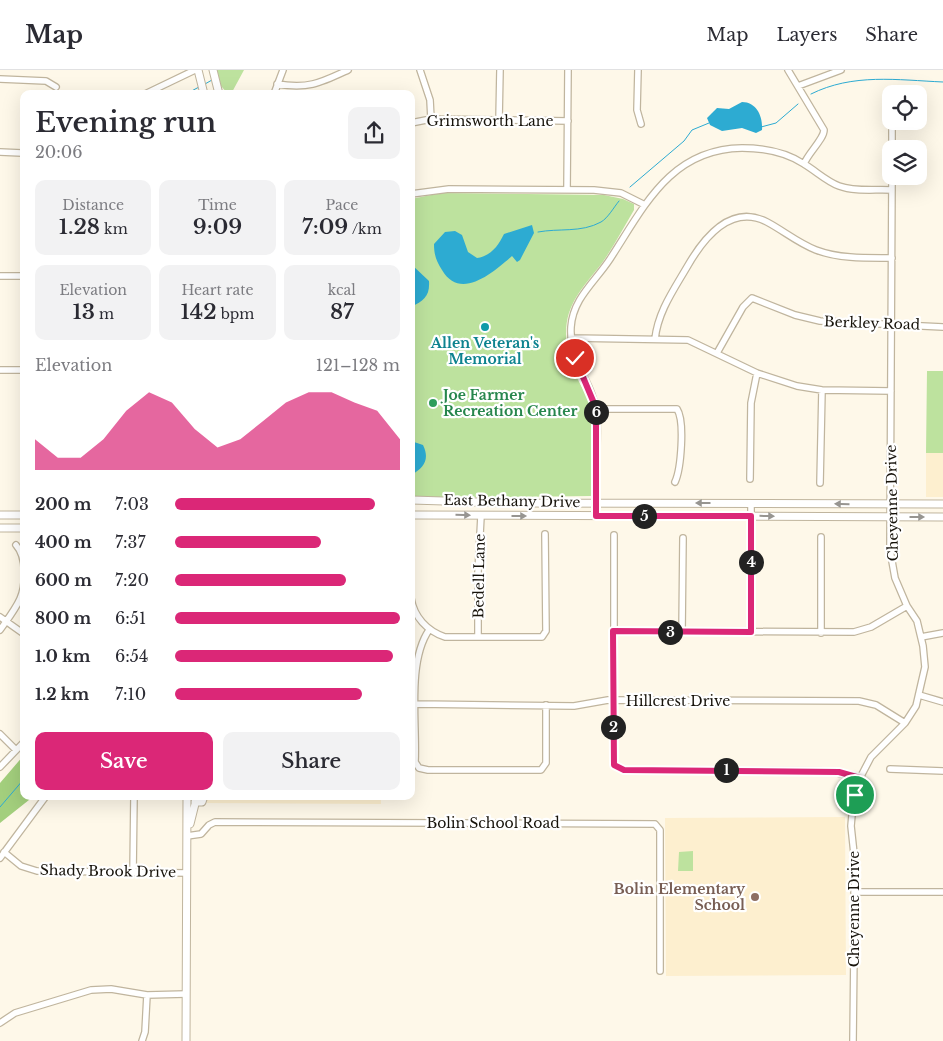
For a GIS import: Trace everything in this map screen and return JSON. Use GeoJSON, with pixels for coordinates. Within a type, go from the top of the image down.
{"type":"FeatureCollection","features":[{"type":"Feature","properties":{"kind":"main road"},"geometry":{"type":"LineString","coordinates":[[213,70],[218,90]]}},
{"type":"Feature","properties":{"kind":"main road"},"geometry":{"type":"LineString","coordinates":[[197,71],[203,90]]}},
{"type":"Feature","properties":{"kind":"main road","name":"East Bethany Drive"},"geometry":{"type":"LineString","coordinates":[[415,500],[596,503],[943,504]]}},
{"type":"Feature","properties":{"kind":"main road"},"geometry":{"type":"LineString","coordinates":[[481,516],[482,501]]}},
{"type":"Feature","properties":{"kind":"main road"},"geometry":{"type":"LineString","coordinates":[[0,515],[20,515]]}},
{"type":"Feature","properties":{"kind":"main road","name":"East Bethany Drive"},"geometry":{"type":"LineString","coordinates":[[415,515],[943,517]]}},
{"type":"Feature","properties":{"kind":"main road"},"geometry":{"type":"LineString","coordinates":[[0,528],[20,528]]}},
{"type":"Feature","properties":{"kind":"main road"},"geometry":{"type":"LineString","coordinates":[[186,1041],[187,800]]}},
{"type":"Feature","properties":{"kind":"main road"},"geometry":{"type":"LineString","coordinates":[[187,835],[195,800]]}},
{"type":"Feature","properties":{"kind":"street"},"geometry":{"type":"LineString","coordinates":[[275,90],[283,70]]}},
{"type":"Feature","properties":{"kind":"street"},"geometry":{"type":"LineString","coordinates":[[277,84],[299,88],[314,86],[348,70]]}},
{"type":"Feature","properties":{"kind":"street"},"geometry":{"type":"LineString","coordinates":[[420,70],[430,100],[431,119]]}},
{"type":"Feature","properties":{"kind":"street"},"geometry":{"type":"LineString","coordinates":[[500,70],[500,120]]}},
{"type":"Feature","properties":{"kind":"street"},"geometry":{"type":"LineString","coordinates":[[567,190],[568,70]]}},
{"type":"Feature","properties":{"kind":"street"},"geometry":{"type":"LineString","coordinates":[[638,70],[637,110],[641,124]]}},
{"type":"Feature","properties":{"kind":"street"},"geometry":{"type":"LineString","coordinates":[[788,70],[824,130],[823,137],[810,151],[804,164]]}},
{"type":"Feature","properties":{"kind":"street"},"geometry":{"type":"LineString","coordinates":[[798,86],[841,70]]}},
{"type":"Feature","properties":{"kind":"street"},"geometry":{"type":"LineString","coordinates":[[154,90],[197,71]]}},
{"type":"Feature","properties":{"kind":"street"},"geometry":{"type":"LineString","coordinates":[[0,79],[46,81],[56,87]]}},
{"type":"Feature","properties":{"kind":"street","name":"Grimsworth Lane"},"geometry":{"type":"LineString","coordinates":[[415,121],[431,119],[568,121]]}},
{"type":"Feature","properties":{"kind":"street"},"geometry":{"type":"LineString","coordinates":[[596,516],[596,408],[578,367],[571,338],[573,315],[582,294],[610,259],[643,204],[675,171],[702,156],[731,149],[762,150],[790,157],[840,186],[859,189],[892,190]]}},
{"type":"Feature","properties":{"kind":"street"},"geometry":{"type":"LineString","coordinates":[[0,152],[20,153]]}},
{"type":"Feature","properties":{"kind":"street","name":"Cheyenne Drive"},"geometry":{"type":"LineString","coordinates":[[853,1041],[854,848],[851,821],[852,804],[860,778],[878,748],[906,723],[919,695],[925,667],[917,622],[907,606],[894,572],[890,550],[892,185]]}},
{"type":"Feature","properties":{"kind":"street"},"geometry":{"type":"LineString","coordinates":[[415,193],[437,189],[615,192],[630,196],[643,204]]}},
{"type":"Feature","properties":{"kind":"street"},"geometry":{"type":"LineString","coordinates":[[655,339],[660,314],[692,258],[710,233],[728,221],[743,218],[764,221],[800,243],[833,254],[892,258]]}},
{"type":"Feature","properties":{"kind":"street"},"geometry":{"type":"LineString","coordinates":[[0,276],[20,276]]}},
{"type":"Feature","properties":{"kind":"street","name":"Berkley Road"},"geometry":{"type":"LineString","coordinates":[[717,353],[743,308],[752,298],[794,315],[813,320],[833,323],[943,327]]}},
{"type":"Feature","properties":{"kind":"street"},"geometry":{"type":"LineString","coordinates":[[571,338],[688,340],[757,373],[797,386],[822,390],[891,391]]}},
{"type":"Feature","properties":{"kind":"street"},"geometry":{"type":"LineString","coordinates":[[0,370],[20,370]]}},
{"type":"Feature","properties":{"kind":"street"},"geometry":{"type":"LineString","coordinates":[[750,479],[751,402],[757,373]]}},
{"type":"Feature","properties":{"kind":"street"},"geometry":{"type":"LineString","coordinates":[[820,483],[822,390]]}},
{"type":"Feature","properties":{"kind":"street"},"geometry":{"type":"LineString","coordinates":[[596,408],[677,409],[680,417],[680,462],[674,482]]}},
{"type":"Feature","properties":{"kind":"street"},"geometry":{"type":"LineString","coordinates":[[751,632],[752,503]]}},
{"type":"Feature","properties":{"kind":"street","name":"Bedell Lane"},"geometry":{"type":"LineString","coordinates":[[478,637],[478,536],[481,516]]}},
{"type":"Feature","properties":{"kind":"street"},"geometry":{"type":"LineString","coordinates":[[415,609],[417,615],[429,630],[445,637],[542,637],[546,633],[545,534]]}},
{"type":"Feature","properties":{"kind":"street"},"geometry":{"type":"LineString","coordinates":[[614,535],[613,759],[617,768],[624,770],[828,771],[860,778]]}},
{"type":"Feature","properties":{"kind":"street"},"geometry":{"type":"LineString","coordinates":[[822,537],[822,632]]}},
{"type":"Feature","properties":{"kind":"street"},"geometry":{"type":"LineString","coordinates":[[682,632],[683,538]]}},
{"type":"Feature","properties":{"kind":"street"},"geometry":{"type":"LineString","coordinates":[[16,545],[20,550]]}},
{"type":"Feature","properties":{"kind":"street"},"geometry":{"type":"LineString","coordinates":[[0,630],[20,599]]}},
{"type":"Feature","properties":{"kind":"street"},"geometry":{"type":"LineString","coordinates":[[613,631],[845,633],[862,630],[907,606]]}},
{"type":"Feature","properties":{"kind":"street"},"geometry":{"type":"LineString","coordinates":[[0,617],[20,631]]}},
{"type":"Feature","properties":{"kind":"street"},"geometry":{"type":"LineString","coordinates":[[429,630],[421,641],[417,656],[416,762],[419,768],[428,770],[536,770],[544,768],[546,705]]}},
{"type":"Feature","properties":{"kind":"street"},"geometry":{"type":"LineString","coordinates":[[921,637],[943,633]]}},
{"type":"Feature","properties":{"kind":"street"},"geometry":{"type":"LineString","coordinates":[[919,695],[943,702]]}},
{"type":"Feature","properties":{"kind":"street","name":"Hillcrest Drive"},"geometry":{"type":"LineString","coordinates":[[416,704],[574,706],[613,700],[859,701],[876,705],[906,723]]}},
{"type":"Feature","properties":{"kind":"street"},"geometry":{"type":"LineString","coordinates":[[0,734],[16,750]]}},
{"type":"Feature","properties":{"kind":"street"},"geometry":{"type":"LineString","coordinates":[[0,767],[20,746]]}},
{"type":"Feature","properties":{"kind":"street"},"geometry":{"type":"LineString","coordinates":[[890,769],[943,771]]}},
{"type":"Feature","properties":{"kind":"street"},"geometry":{"type":"LineString","coordinates":[[2,855],[43,800]]}},
{"type":"Feature","properties":{"kind":"street"},"geometry":{"type":"LineString","coordinates":[[133,873],[134,800]]}},
{"type":"Feature","properties":{"kind":"street","name":"Bolin School Road"},"geometry":{"type":"LineString","coordinates":[[187,835],[201,834],[209,825],[215,822],[655,824],[660,830],[660,971]]}},
{"type":"Feature","properties":{"kind":"street","name":"Shady Brook Drive"},"geometry":{"type":"LineString","coordinates":[[2,855],[21,866],[37,871],[187,873]]}},
{"type":"Feature","properties":{"kind":"street"},"geometry":{"type":"LineString","coordinates":[[854,892],[943,892]]}},
{"type":"Feature","properties":{"kind":"street"},"geometry":{"type":"LineString","coordinates":[[0,1023],[15,1013],[91,990],[111,989],[147,994],[186,994]]}},
{"type":"Feature","properties":{"kind":"street"},"geometry":{"type":"LineString","coordinates":[[142,1041],[145,1032],[147,994]]}},
{"type":"Feature","properties":{"kind":"shaded area"},"geometry":{"type":"Polygon","coordinates":[[[926,453],[943,453],[943,497],[926,497],[926,453]]]}},
{"type":"Feature","properties":{"kind":"shaded area"},"geometry":{"type":"Polygon","coordinates":[[[207,800],[381,800],[381,804],[207,803],[207,800]]]}},
{"type":"Feature","properties":{"kind":"shaded area","name":"Bolin Elementary School"},"geometry":{"type":"Polygon","coordinates":[[[845,817],[846,975],[666,976],[665,818],[845,817]]]}},
{"type":"Feature","properties":{"kind":"green space"},"geometry":{"type":"Polygon","coordinates":[[[217,70],[244,70],[233,90],[224,90],[221,86],[217,70]]]}},
{"type":"Feature","properties":{"kind":"green space"},"geometry":{"type":"Polygon","coordinates":[[[441,193],[604,195],[623,199],[634,204],[634,210],[611,250],[573,303],[567,325],[566,338],[570,360],[592,410],[591,496],[415,498],[415,198],[441,193]]]}},
{"type":"Feature","properties":{"kind":"green space"},"geometry":{"type":"Polygon","coordinates":[[[927,371],[943,371],[943,453],[926,453],[927,371]]]}},
{"type":"Feature","properties":{"kind":"green space"},"geometry":{"type":"Polygon","coordinates":[[[20,760],[20,800],[29,800],[0,823],[0,783],[20,760]]]}},
{"type":"Feature","properties":{"kind":"green space"},"geometry":{"type":"Polygon","coordinates":[[[693,851],[693,871],[678,871],[679,852],[693,851]]]}},
{"type":"Feature","properties":{"kind":"water"},"geometry":{"type":"Polygon","coordinates":[[[742,102],[752,105],[758,111],[762,130],[756,133],[742,128],[722,131],[710,125],[707,118],[717,108],[729,109],[742,102]]]}},
{"type":"Feature","properties":{"kind":"water"},"geometry":{"type":"Polygon","coordinates":[[[532,225],[534,233],[520,260],[517,262],[512,256],[496,270],[477,281],[467,284],[449,279],[442,270],[435,254],[434,244],[445,232],[455,231],[462,235],[468,252],[477,258],[493,250],[504,234],[532,225]]]}},
{"type":"Feature","properties":{"kind":"water"},"geometry":{"type":"Polygon","coordinates":[[[415,268],[429,281],[427,294],[415,305],[415,268]]]}},
{"type":"Feature","properties":{"kind":"water"},"geometry":{"type":"Polygon","coordinates":[[[415,442],[423,445],[426,455],[424,463],[415,472],[415,442]]]}},
{"type":"Feature","properties":{"kind":"waterway"},"geometry":{"type":"LineString","coordinates":[[811,94],[827,87],[859,80],[892,79],[943,82]]}},
{"type":"Feature","properties":{"kind":"waterway"},"geometry":{"type":"LineString","coordinates":[[205,84],[212,80]]}},
{"type":"Feature","properties":{"kind":"waterway"},"geometry":{"type":"LineString","coordinates":[[193,90],[199,87]]}},
{"type":"Feature","properties":{"kind":"waterway"},"geometry":{"type":"LineString","coordinates":[[761,127],[776,123],[798,104]]}},
{"type":"Feature","properties":{"kind":"waterway"},"geometry":{"type":"LineString","coordinates":[[630,187],[684,141],[692,130],[709,123]]}},
{"type":"Feature","properties":{"kind":"waterway"},"geometry":{"type":"LineString","coordinates":[[538,232],[586,228],[606,218],[619,201]]}},
{"type":"Feature","properties":{"kind":"waterway"},"geometry":{"type":"LineString","coordinates":[[0,807],[20,784]]}},
{"type":"Feature","properties":{"kind":"place","name":"Allen Veteran's Memorial"},"geometry":{"type":"Point","coordinates":[485,327]}},
{"type":"Feature","properties":{"kind":"place","name":"Joe Farmer Recreation Center"},"geometry":{"type":"Point","coordinates":[433,403]}},
{"type":"Feature","properties":{"kind":"place","name":"Bolin Elementary School"},"geometry":{"type":"Point","coordinates":[755,897]}},
{"type":"Feature","properties":{"kind":"route"},"geometry":{"type":"LineString","coordinates":[[575,358],[596,408],[596,516],[751,516],[751,632],[613,631],[614,765],[624,770],[839,772],[852,774],[860,778],[855,795]]}}]}
